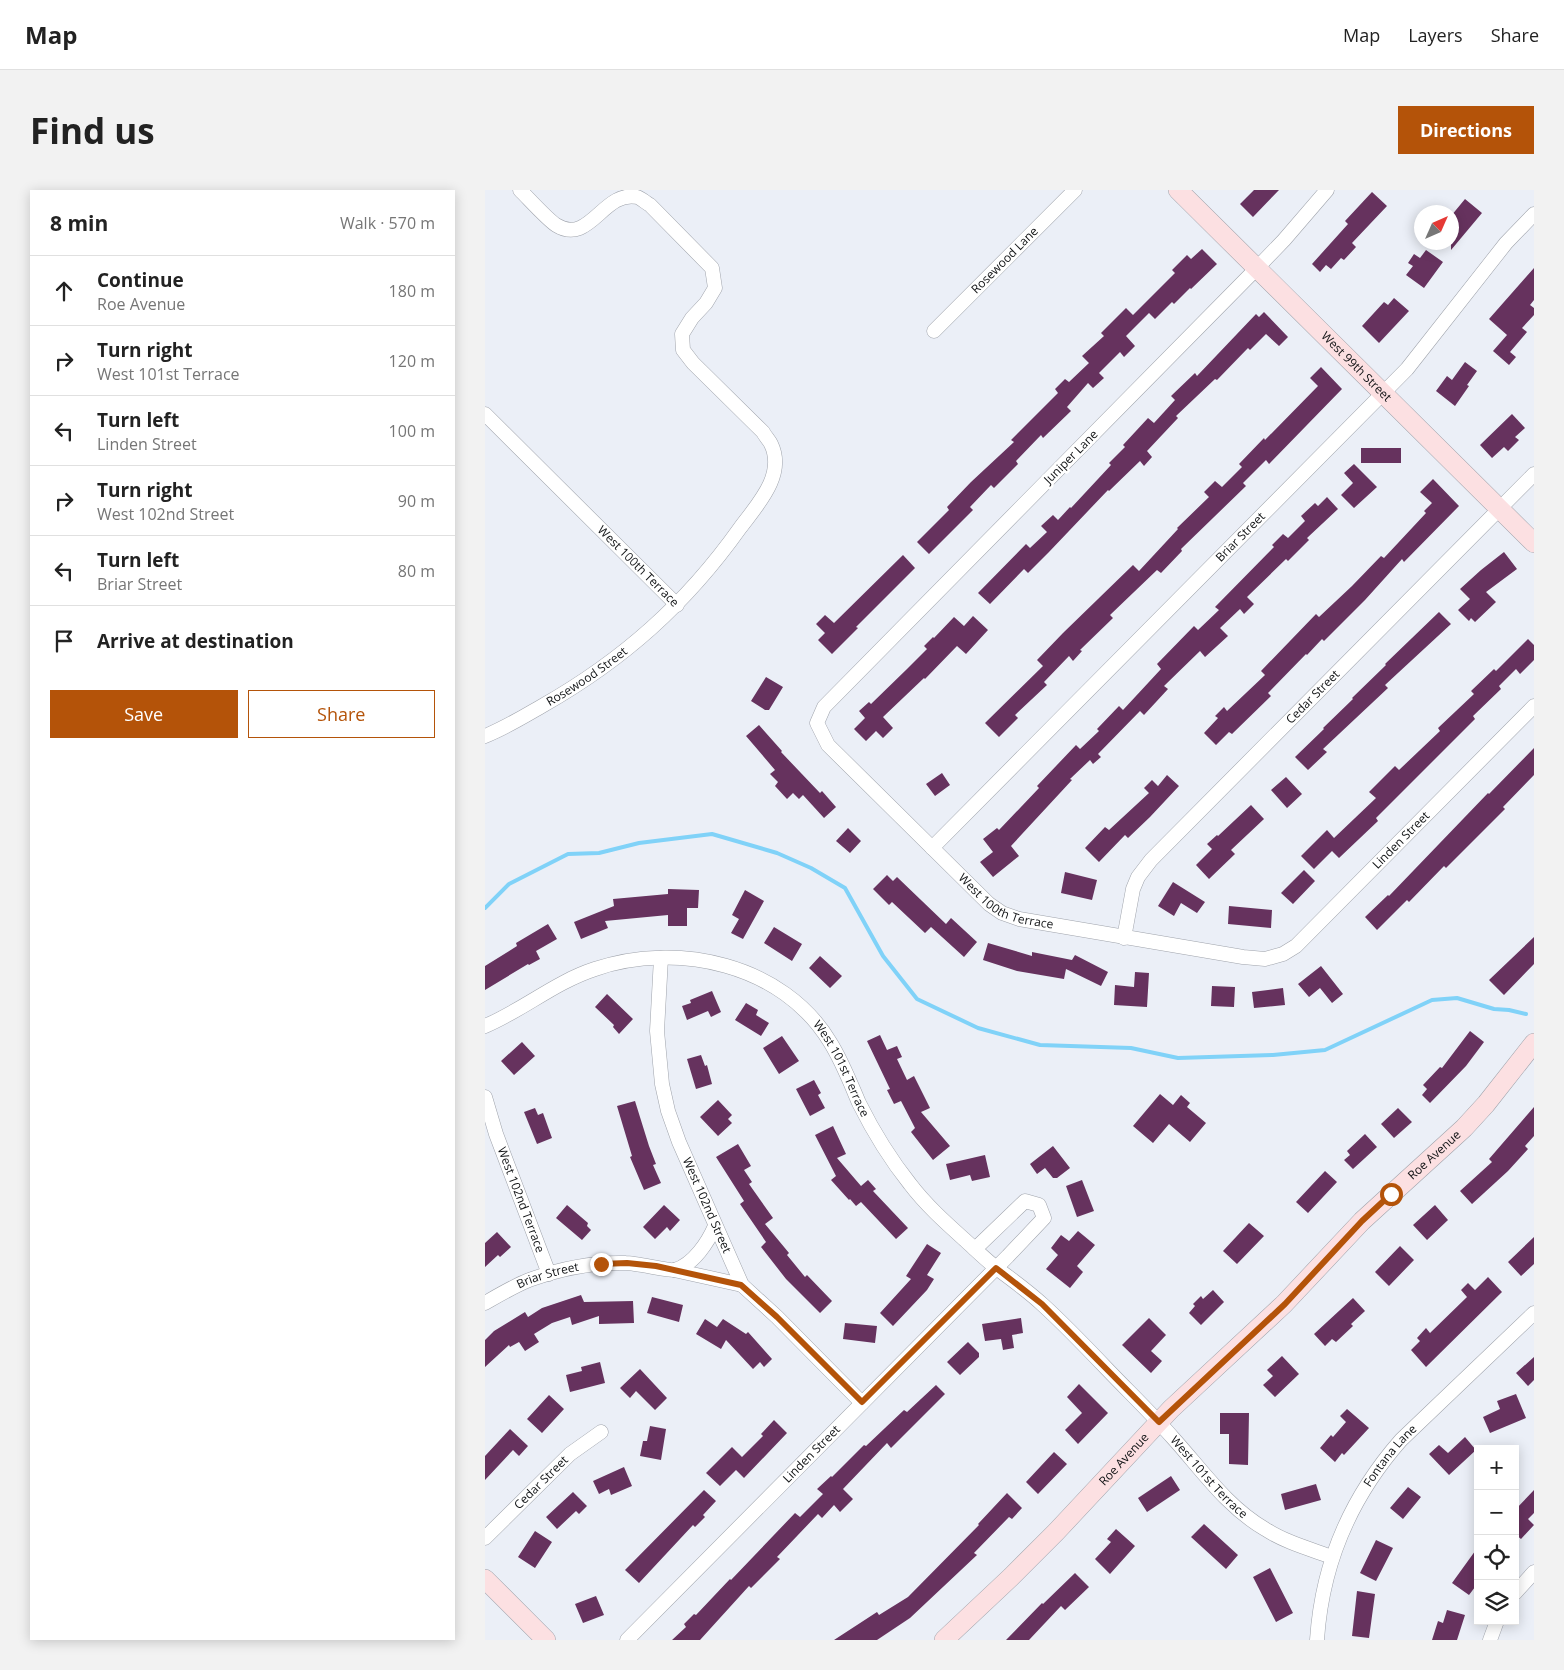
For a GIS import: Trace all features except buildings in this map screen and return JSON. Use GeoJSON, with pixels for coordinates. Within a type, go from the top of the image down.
{"type":"FeatureCollection","features":[{"type":"Feature","properties":{"kind":"main road","name":"West 99th Street"},"geometry":{"type":"LineString","coordinates":[[1179,190],[1534,543]]}},
{"type":"Feature","properties":{"kind":"main road","name":"Roe Avenue"},"geometry":{"type":"LineString","coordinates":[[944,1640],[1011,1578],[1159,1422],[1285,1304],[1362,1221],[1464,1128],[1486,1104],[1534,1042]]}},
{"type":"Feature","properties":{"kind":"main road"},"geometry":{"type":"LineString","coordinates":[[485,1578],[546,1640]]}},
{"type":"Feature","properties":{"kind":"street","name":"West 100th Terrace"},"geometry":{"type":"LineString","coordinates":[[485,414],[677,605],[720,557],[771,483],[776,468],[772,445],[763,432],[693,363],[683,350],[682,334],[691,318],[706,303],[715,288],[713,268],[650,205],[638,197],[623,196],[609,204],[584,227],[570,230],[556,225],[520,190]]}},
{"type":"Feature","properties":{"kind":"street","name":"Rosewood Lane"},"geometry":{"type":"LineString","coordinates":[[934,332],[1075,190]]}},
{"type":"Feature","properties":{"kind":"street","name":"Juniper Lane"},"geometry":{"type":"LineString","coordinates":[[817,723],[824,707],[1257,268],[1327,190]]}},
{"type":"Feature","properties":{"kind":"street","name":"Briar Street"},"geometry":{"type":"LineString","coordinates":[[932,848],[1383,394],[1422,352],[1505,243],[1534,214]]}},
{"type":"Feature","properties":{"kind":"street","name":"Cedar Street"},"geometry":{"type":"LineString","coordinates":[[1125,938],[1133,889],[1138,877],[1151,860],[1534,474]]}},
{"type":"Feature","properties":{"kind":"street","name":"Rosewood Street"},"geometry":{"type":"LineString","coordinates":[[485,736],[559,697],[592,675],[651,630],[677,605]]}},
{"type":"Feature","properties":{"kind":"street","name":"Linden Street"},"geometry":{"type":"LineString","coordinates":[[1260,958],[1265,959],[1283,954],[1296,946],[1534,706]]}},
{"type":"Feature","properties":{"kind":"street","name":"West 100th Terrace"},"geometry":{"type":"LineString","coordinates":[[817,723],[828,745],[989,904],[1002,913],[1019,919],[1125,938],[1260,958]]}},
{"type":"Feature","properties":{"kind":"street"},"geometry":{"type":"LineString","coordinates":[[485,1026],[516,1011],[564,982],[594,969],[622,962],[661,958]]}},
{"type":"Feature","properties":{"kind":"street","name":"West 102nd Street"},"geometry":{"type":"LineString","coordinates":[[661,958],[657,1030],[662,1084],[668,1110],[679,1142],[741,1285],[777,1317],[862,1402]]}},
{"type":"Feature","properties":{"kind":"street","name":"West 101st Terrace"},"geometry":{"type":"LineString","coordinates":[[661,958],[693,959],[723,964],[746,972],[773,986],[795,1001],[815,1020],[829,1039],[869,1123],[886,1151],[909,1184],[936,1214],[996,1268],[1042,1304],[1159,1422],[1227,1499],[1245,1515],[1264,1529],[1281,1538],[1332,1557]]}},
{"type":"Feature","properties":{"kind":"street","name":"West 102nd Terrace"},"geometry":{"type":"LineString","coordinates":[[485,1097],[496,1134],[549,1274]]}},
{"type":"Feature","properties":{"kind":"street"},"geometry":{"type":"LineString","coordinates":[[975,1249],[1025,1201],[1039,1205],[1044,1218],[996,1268]]}},
{"type":"Feature","properties":{"kind":"street"},"geometry":{"type":"LineString","coordinates":[[674,1270],[691,1261],[710,1236],[715,1226]]}},
{"type":"Feature","properties":{"kind":"street","name":"Briar Street"},"geometry":{"type":"LineString","coordinates":[[485,1303],[529,1280],[576,1267],[601,1264],[627,1263],[674,1270],[741,1285]]}},
{"type":"Feature","properties":{"kind":"street","name":"Linden Street"},"geometry":{"type":"LineString","coordinates":[[627,1640],[996,1268]]}},
{"type":"Feature","properties":{"kind":"street","name":"Fontana Lane"},"geometry":{"type":"LineString","coordinates":[[1317,1640],[1322,1593],[1332,1557],[1345,1524],[1382,1462],[1401,1440],[1534,1313]]}},
{"type":"Feature","properties":{"kind":"street","name":"Cedar Street"},"geometry":{"type":"LineString","coordinates":[[485,1538],[571,1454],[601,1432]]}},
{"type":"Feature","properties":{"kind":"street"},"geometry":{"type":"LineString","coordinates":[[1519,1589],[1534,1572]]}},
{"type":"Feature","properties":{"kind":"street"},"geometry":{"type":"LineString","coordinates":[[1490,1640],[1496,1625]]}},
{"type":"Feature","properties":{"kind":"waterway"},"geometry":{"type":"LineString","coordinates":[[485,908],[509,884],[568,854],[599,853],[639,843],[712,834],[777,853],[811,868],[845,888],[883,956],[917,999],[978,1028],[1040,1045],[1131,1048],[1178,1058],[1273,1055],[1325,1050],[1432,1000],[1457,998],[1494,1009],[1526,1014]]}},
{"type":"Feature","properties":{"kind":"route"},"geometry":{"type":"LineString","coordinates":[[601,1264],[627,1263],[656,1266],[741,1285],[777,1317],[862,1402],[996,1268],[1042,1304],[1159,1422],[1285,1304],[1362,1221],[1391,1194]]}}]}
